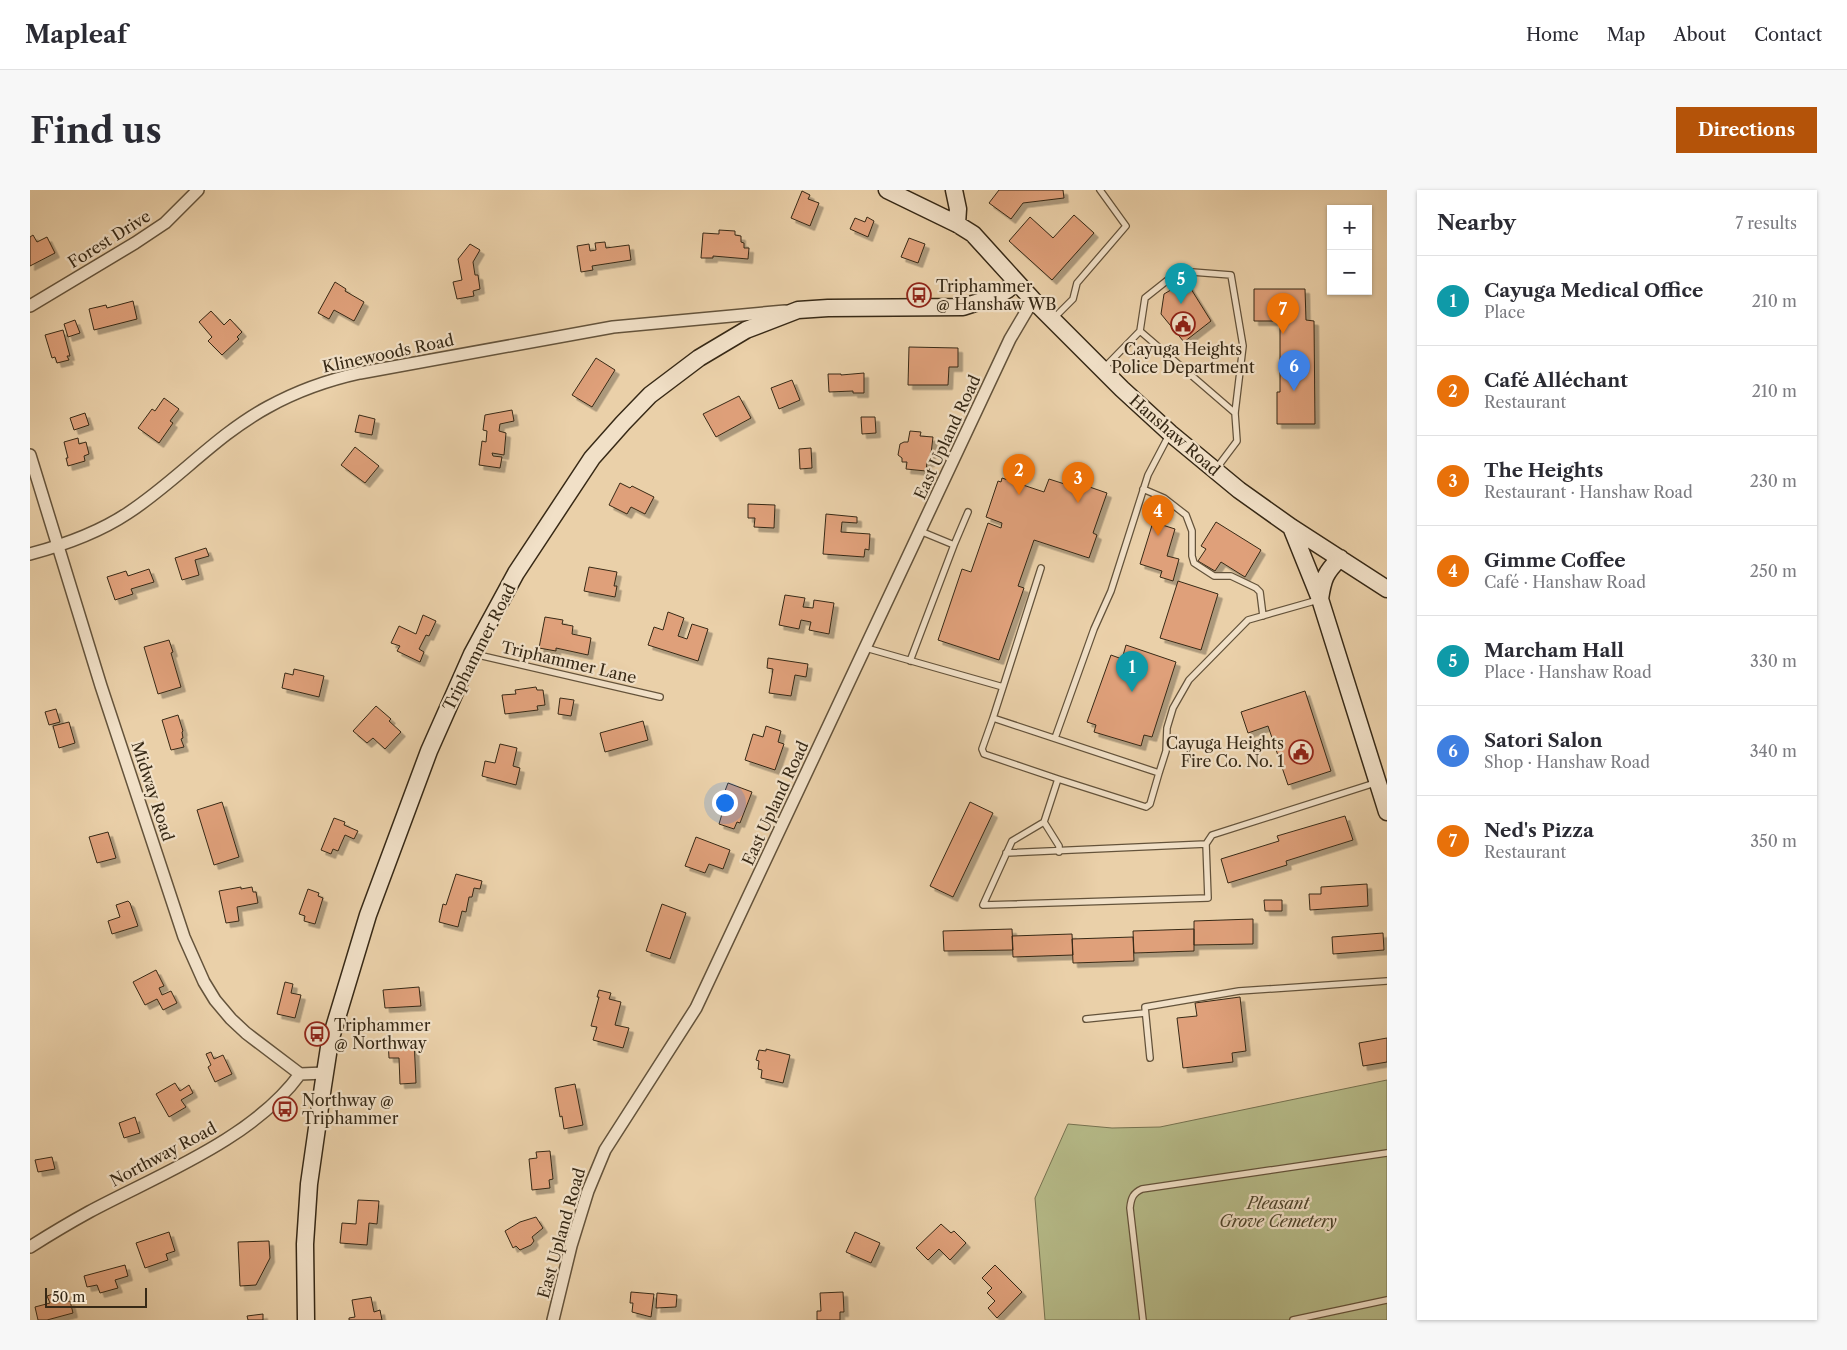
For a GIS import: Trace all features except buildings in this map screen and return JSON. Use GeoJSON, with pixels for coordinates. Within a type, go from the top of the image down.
{"type":"FeatureCollection","features":[{"type":"Feature","properties":{"kind":"street","name":"Forest Drive"},"geometry":{"type":"LineString","coordinates":[[30,306],[165,223],[198,190]]}},
{"type":"Feature","properties":{"kind":"street","name":"Hanshaw Road"},"geometry":{"type":"LineString","coordinates":[[887,190],[957,224],[973,234],[1033,300],[1122,389],[1170,433],[1239,490],[1291,527],[1387,589]]}},
{"type":"Feature","properties":{"kind":"street"},"geometry":{"type":"LineString","coordinates":[[954,190],[958,209],[957,224]]}},
{"type":"Feature","properties":{"kind":"street","name":"Triphammer Road"},"geometry":{"type":"LineString","coordinates":[[306,1320],[305,1244],[309,1184],[330,1041],[368,915],[429,751],[472,654],[502,597],[544,528],[592,458],[623,422],[650,395],[708,352],[746,330],[798,310],[963,307],[994,297],[1007,290],[1016,282]]}},
{"type":"Feature","properties":{"kind":"street","name":"East Upland Road"},"geometry":{"type":"LineString","coordinates":[[553,1320],[571,1246],[588,1191],[605,1150],[696,1008],[1010,339],[1033,300]]}},
{"type":"Feature","properties":{"kind":"street","name":"Klinewoods Road"},"geometry":{"type":"LineString","coordinates":[[30,554],[58,546],[107,526],[128,514],[237,427],[267,408],[299,392],[332,380],[509,344],[613,327],[798,310]]}},
{"type":"Feature","properties":{"kind":"street","name":"Midway Road"},"geometry":{"type":"LineString","coordinates":[[30,455],[101,686],[184,937],[193,959],[215,1000],[231,1018],[246,1033],[300,1074]]}},
{"type":"Feature","properties":{"kind":"street"},"geometry":{"type":"LineString","coordinates":[[1291,527],[1320,599],[1387,812]]}},
{"type":"Feature","properties":{"kind":"street"},"geometry":{"type":"LineString","coordinates":[[1320,599],[1322,581],[1326,573],[1340,558]]}},
{"type":"Feature","properties":{"kind":"street"},"geometry":{"type":"LineString","coordinates":[[300,1074],[325,1073]]}},
{"type":"Feature","properties":{"kind":"street","name":"Northway Road"},"geometry":{"type":"LineString","coordinates":[[30,1247],[88,1212],[167,1173],[222,1142],[267,1110],[288,1090],[300,1074]]}},
{"type":"Feature","properties":{"kind":"lane"},"geometry":{"type":"LineString","coordinates":[[1053,319],[1073,299],[1077,283],[1126,226],[1100,190]]}},
{"type":"Feature","properties":{"kind":"lane"},"geometry":{"type":"LineString","coordinates":[[1103,369],[1140,331],[1145,298],[1180,271],[1231,275],[1243,346],[1235,413],[1237,441],[1215,470]]}},
{"type":"Feature","properties":{"kind":"lane"},"geometry":{"type":"LineString","coordinates":[[1140,331],[1235,413]]}},
{"type":"Feature","properties":{"kind":"lane"},"geometry":{"type":"LineString","coordinates":[[1055,738],[1094,629],[1111,591],[1148,475],[1170,433]]}},
{"type":"Feature","properties":{"kind":"lane"},"geometry":{"type":"LineString","coordinates":[[1143,489],[1164,498],[1186,515],[1192,531],[1192,556],[1194,563],[1214,576],[1231,576],[1256,588],[1260,592],[1263,616]]}},
{"type":"Feature","properties":{"kind":"lane"},"geometry":{"type":"LineString","coordinates":[[910,661],[968,512]]}},
{"type":"Feature","properties":{"kind":"lane"},"geometry":{"type":"LineString","coordinates":[[920,531],[954,545]]}},
{"type":"Feature","properties":{"kind":"lane"},"geometry":{"type":"LineString","coordinates":[[1041,568],[982,749],[984,754],[1146,807],[1150,804],[1166,751],[1167,728],[1171,714],[1189,680],[1248,620],[1320,599]]}},
{"type":"Feature","properties":{"kind":"lane"},"geometry":{"type":"LineString","coordinates":[[866,648],[1003,687]]}},
{"type":"Feature","properties":{"kind":"lane","name":"Triphammer Lane"},"geometry":{"type":"LineString","coordinates":[[472,654],[660,697]]}},
{"type":"Feature","properties":{"kind":"lane"},"geometry":{"type":"LineString","coordinates":[[993,718],[1159,773]]}},
{"type":"Feature","properties":{"kind":"lane"},"geometry":{"type":"LineString","coordinates":[[1058,779],[1044,822],[1012,841],[983,905],[1208,898],[1206,844],[1212,835],[1378,782]]}},
{"type":"Feature","properties":{"kind":"lane"},"geometry":{"type":"LineString","coordinates":[[1044,822],[1059,846],[1059,852]]}},
{"type":"Feature","properties":{"kind":"lane"},"geometry":{"type":"LineString","coordinates":[[1006,853],[1206,844]]}},
{"type":"Feature","properties":{"kind":"lane"},"geometry":{"type":"LineString","coordinates":[[1150,1058],[1145,1007],[1239,991],[1387,981]]}},
{"type":"Feature","properties":{"kind":"lane"},"geometry":{"type":"LineString","coordinates":[[1086,1019],[1146,1013]]}},
{"type":"Feature","properties":{"kind":"lane"},"geometry":{"type":"LineString","coordinates":[[1143,1320],[1130,1208],[1131,1199],[1135,1192],[1142,1189],[1387,1152]]}},
{"type":"Feature","properties":{"kind":"lane"},"geometry":{"type":"LineString","coordinates":[[1293,1320],[1387,1300]]}},
{"type":"Feature","properties":{"kind":"green space","name":"Pleasant Grove Cemetery"},"geometry":{"type":"Polygon","coordinates":[[[1387,1080],[1387,1320],[1045,1320],[1035,1198],[1068,1124],[1112,1128],[1160,1127],[1387,1080]]]}},
{"type":"Feature","properties":{"kind":"place","name":"Triphammer @ Hanshaw WB"},"geometry":{"type":"Point","coordinates":[919,295]}},
{"type":"Feature","properties":{"kind":"place","name":"Marcham Hall"},"geometry":{"type":"Point","coordinates":[1181,304]}},
{"type":"Feature","properties":{"kind":"place","name":"Cayuga Heights Police Department"},"geometry":{"type":"Point","coordinates":[1183,324]}},
{"type":"Feature","properties":{"kind":"place","name":"Ned's Pizza"},"geometry":{"type":"Point","coordinates":[1283,334]}},
{"type":"Feature","properties":{"kind":"place","name":"Satori Salon"},"geometry":{"type":"Point","coordinates":[1294,391]}},
{"type":"Feature","properties":{"kind":"place","name":"Café Alléchant"},"geometry":{"type":"Point","coordinates":[1019,495]}},
{"type":"Feature","properties":{"kind":"place","name":"The Heights"},"geometry":{"type":"Point","coordinates":[1078,503]}},
{"type":"Feature","properties":{"kind":"place","name":"Gimme Coffee"},"geometry":{"type":"Point","coordinates":[1158,536]}},
{"type":"Feature","properties":{"kind":"place","name":"Cayuga Medical Office"},"geometry":{"type":"Point","coordinates":[1132,692]}},
{"type":"Feature","properties":{"kind":"place","name":"Cayuga Heights Fire Co. No. 1"},"geometry":{"type":"Point","coordinates":[1301,752]}},
{"type":"Feature","properties":{"kind":"place","name":"Triphammer @ Northway"},"geometry":{"type":"Point","coordinates":[317,1034]}},
{"type":"Feature","properties":{"kind":"place","name":"Northway @ Triphammer"},"geometry":{"type":"Point","coordinates":[285,1109]}}]}
